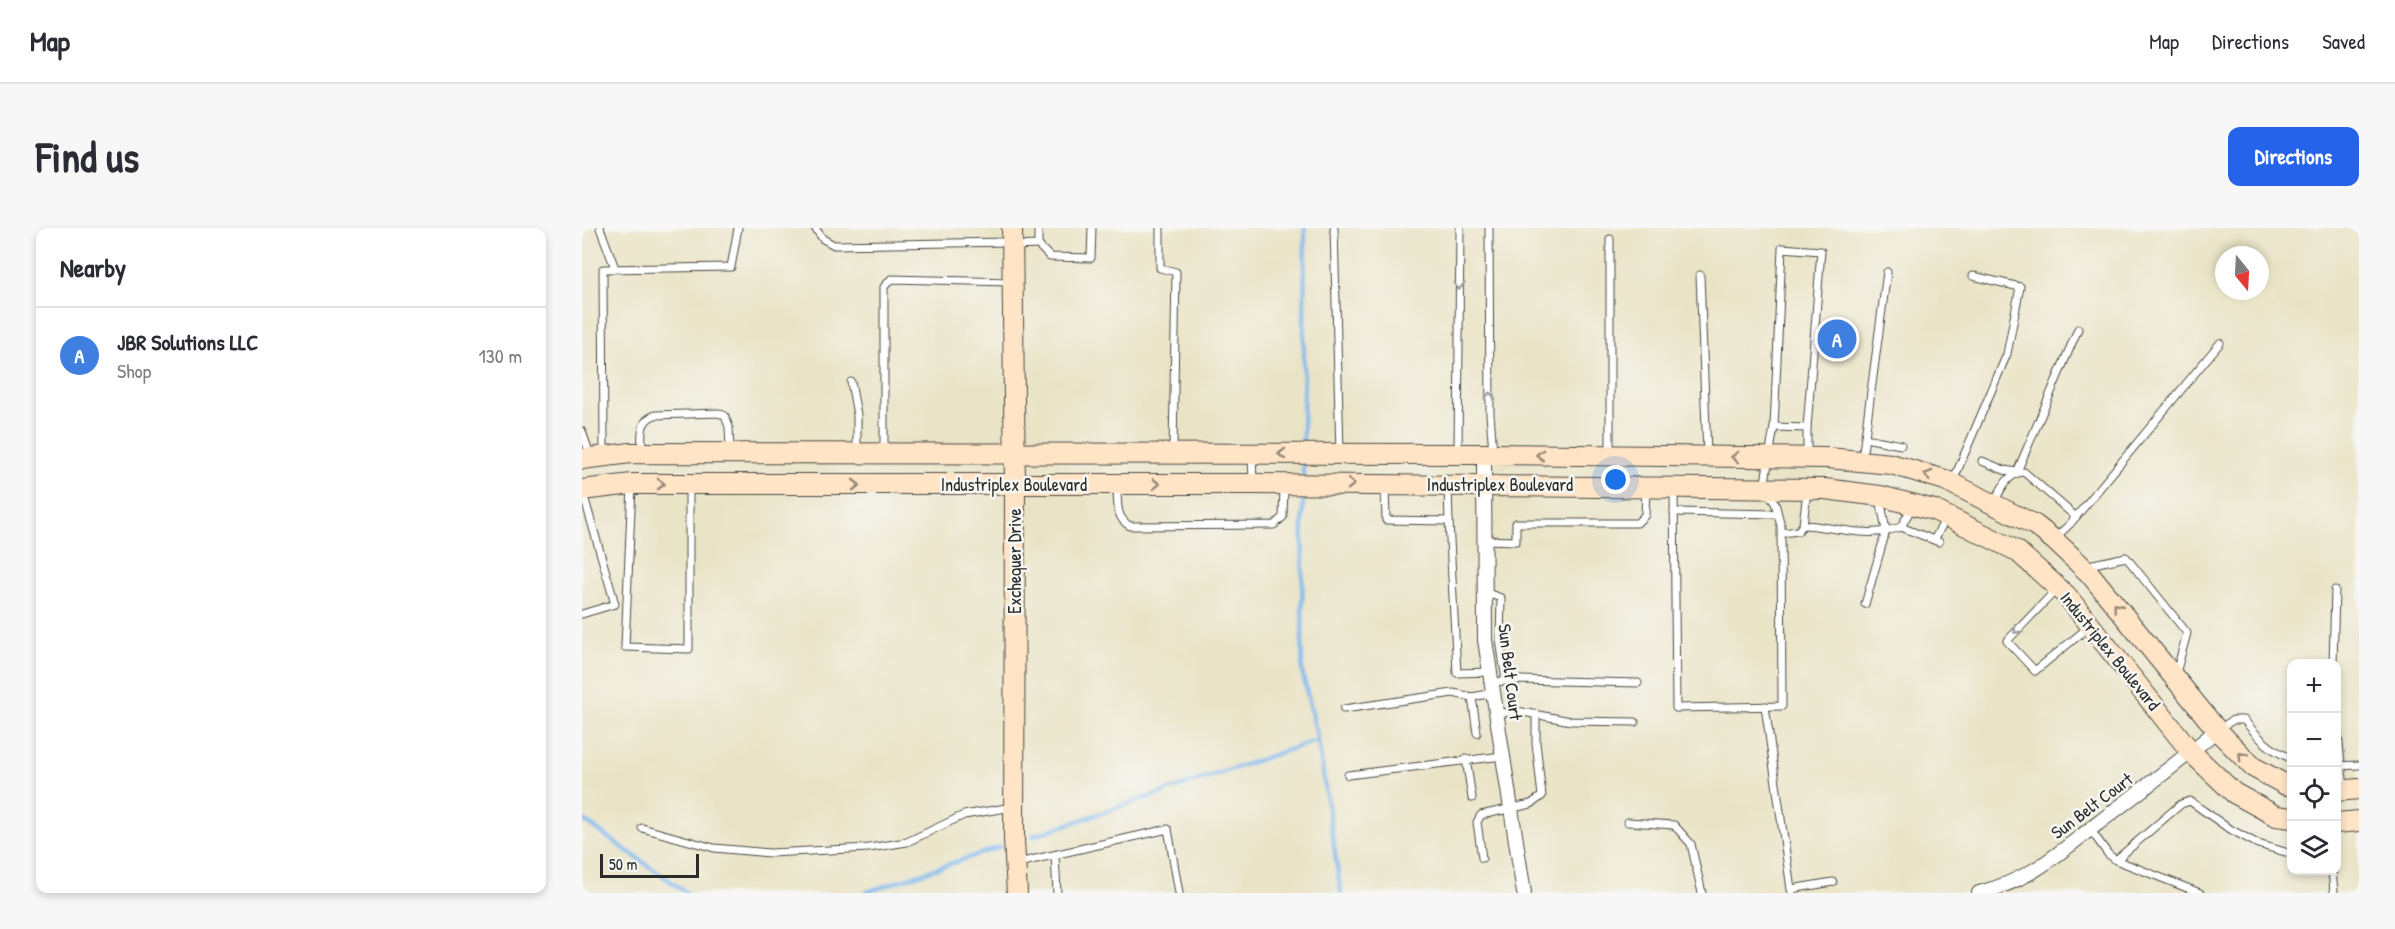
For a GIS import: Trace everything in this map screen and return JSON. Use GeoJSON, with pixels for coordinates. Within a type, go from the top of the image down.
{"type":"FeatureCollection","features":[{"type":"Feature","properties":{"kind":"street","name":"Exchequer Drive"},"geometry":{"type":"LineString","coordinates":[[1012,239],[1015,485],[1014,807],[1017,893]]}},
{"type":"Feature","properties":{"kind":"street","name":"Industriplex Boulevard"},"geometry":{"type":"LineString","coordinates":[[592,457],[642,453],[1488,454],[1771,457],[1891,464],[1952,483],[2029,522],[2054,540],[2083,566],[2217,730],[2253,767],[2287,785]]}},
{"type":"Feature","properties":{"kind":"street","name":"Sun Belt Court"},"geometry":{"type":"LineString","coordinates":[[1488,454],[1483,485],[1485,640],[1524,893]]}},
{"type":"Feature","properties":{"kind":"street","name":"Industriplex Boulevard"},"geometry":{"type":"LineString","coordinates":[[582,490],[632,484],[1385,484],[1808,489],[1880,496],[1934,510],[2012,549],[2058,588],[2191,752],[2234,793],[2276,816],[2287,817]]}},
{"type":"Feature","properties":{"kind":"street"},"geometry":{"type":"LineString","coordinates":[[2012,549],[2029,522]]}},
{"type":"Feature","properties":{"kind":"street","name":"Sun Belt Court"},"geometry":{"type":"LineString","coordinates":[[1979,893],[2004,886],[2052,860],[2217,730]]}},
{"type":"Feature","properties":{"kind":"street"},"geometry":{"type":"LineString","coordinates":[[2341,823],[2359,821]]}},
{"type":"Feature","properties":{"kind":"lane"},"geometry":{"type":"LineString","coordinates":[[600,228],[615,268]]}},
{"type":"Feature","properties":{"kind":"lane"},"geometry":{"type":"LineString","coordinates":[[592,457],[603,269],[731,267],[738,228]]}},
{"type":"Feature","properties":{"kind":"lane"},"geometry":{"type":"LineString","coordinates":[[815,228],[823,239],[834,245],[1012,239],[1038,245],[1050,258],[1091,258],[1092,228]]}},
{"type":"Feature","properties":{"kind":"lane"},"geometry":{"type":"LineString","coordinates":[[1038,228],[1038,245]]}},
{"type":"Feature","properties":{"kind":"lane"},"geometry":{"type":"LineString","coordinates":[[1160,228],[1160,268],[1176,272],[1173,454]]}},
{"type":"Feature","properties":{"kind":"lane"},"geometry":{"type":"LineString","coordinates":[[1334,228],[1340,454]]}},
{"type":"Feature","properties":{"kind":"lane"},"geometry":{"type":"LineString","coordinates":[[1458,454],[1460,228]]}},
{"type":"Feature","properties":{"kind":"lane"},"geometry":{"type":"LineString","coordinates":[[1488,454],[1490,414],[1489,228]]}},
{"type":"Feature","properties":{"kind":"lane"},"geometry":{"type":"LineString","coordinates":[[1610,239],[1610,455]]}},
{"type":"Feature","properties":{"kind":"lane"},"geometry":{"type":"LineString","coordinates":[[1674,487],[1676,708],[1782,706],[1782,533],[1775,503],[1764,488],[1771,457],[1774,427],[1782,248],[1821,251],[1806,458]]}},
{"type":"Feature","properties":{"kind":"lane"},"geometry":{"type":"LineString","coordinates":[[1862,461],[1887,272]]}},
{"type":"Feature","properties":{"kind":"lane"},"geometry":{"type":"LineString","coordinates":[[1700,275],[1707,456]]}},
{"type":"Feature","properties":{"kind":"lane"},"geometry":{"type":"LineString","coordinates":[[1952,483],[2007,354],[2020,287],[1973,276]]}},
{"type":"Feature","properties":{"kind":"lane"},"geometry":{"type":"LineString","coordinates":[[884,453],[884,287],[891,279],[1012,282]]}},
{"type":"Feature","properties":{"kind":"lane"},"geometry":{"type":"LineString","coordinates":[[1993,504],[2009,478],[2017,472],[2078,329]]}},
{"type":"Feature","properties":{"kind":"lane"},"geometry":{"type":"LineString","coordinates":[[2054,540],[2076,517],[2220,343]]}},
{"type":"Feature","properties":{"kind":"lane"},"geometry":{"type":"LineString","coordinates":[[851,382],[857,415],[857,453]]}},
{"type":"Feature","properties":{"kind":"lane"},"geometry":{"type":"LineString","coordinates":[[642,453],[642,424],[647,417],[719,413],[725,416],[729,427],[730,453]]}},
{"type":"Feature","properties":{"kind":"lane"},"geometry":{"type":"LineString","coordinates":[[1774,427],[1807,429]]}},
{"type":"Feature","properties":{"kind":"lane"},"geometry":{"type":"LineString","coordinates":[[582,431],[592,457]]}},
{"type":"Feature","properties":{"kind":"lane"},"geometry":{"type":"LineString","coordinates":[[1865,438],[1901,445]]}},
{"type":"Feature","properties":{"kind":"lane"},"geometry":{"type":"LineString","coordinates":[[1252,455],[1253,484]]}},
{"type":"Feature","properties":{"kind":"lane"},"geometry":{"type":"LineString","coordinates":[[1982,461],[2004,470],[2024,472],[2076,517]]}},
{"type":"Feature","properties":{"kind":"lane"},"geometry":{"type":"LineString","coordinates":[[632,484],[625,647],[689,649],[689,484]]}},
{"type":"Feature","properties":{"kind":"lane"},"geometry":{"type":"LineString","coordinates":[[1117,485],[1119,515],[1122,522],[1130,526],[1274,525],[1283,517],[1284,484]]}},
{"type":"Feature","properties":{"kind":"lane"},"geometry":{"type":"LineString","coordinates":[[1385,484],[1386,520],[1449,521]]}},
{"type":"Feature","properties":{"kind":"lane"},"geometry":{"type":"LineString","coordinates":[[1448,485],[1457,673],[1491,682],[1638,683]]}},
{"type":"Feature","properties":{"kind":"lane"},"geometry":{"type":"LineString","coordinates":[[1483,540],[1516,540],[1516,523],[1637,523],[1645,515],[1646,487]]}},
{"type":"Feature","properties":{"kind":"lane"},"geometry":{"type":"LineString","coordinates":[[1782,533],[1797,531],[1803,525],[1808,489]]}},
{"type":"Feature","properties":{"kind":"lane"},"geometry":{"type":"LineString","coordinates":[[582,490],[615,604],[582,614]]}},
{"type":"Feature","properties":{"kind":"lane"},"geometry":{"type":"LineString","coordinates":[[1865,604],[1886,531],[1880,496]]}},
{"type":"Feature","properties":{"kind":"lane"},"geometry":{"type":"LineString","coordinates":[[1901,527],[1914,504]]}},
{"type":"Feature","properties":{"kind":"lane"},"geometry":{"type":"LineString","coordinates":[[1674,512],[1776,514]]}},
{"type":"Feature","properties":{"kind":"lane"},"geometry":{"type":"LineString","coordinates":[[1803,525],[1829,526],[1869,533],[1901,527],[1937,541],[1947,516]]}},
{"type":"Feature","properties":{"kind":"lane"},"geometry":{"type":"LineString","coordinates":[[2083,566],[2126,557],[2187,633],[2175,678]]}},
{"type":"Feature","properties":{"kind":"lane"},"geometry":{"type":"LineString","coordinates":[[2058,588],[2007,641],[2036,671],[2090,625]]}},
{"type":"Feature","properties":{"kind":"lane"},"geometry":{"type":"LineString","coordinates":[[2333,659],[2335,590]]}},
{"type":"Feature","properties":{"kind":"lane"},"geometry":{"type":"LineString","coordinates":[[1484,592],[1501,598],[1500,639],[1506,681]]}},
{"type":"Feature","properties":{"kind":"lane"},"geometry":{"type":"LineString","coordinates":[[1472,697],[1491,682]]}},
{"type":"Feature","properties":{"kind":"lane"},"geometry":{"type":"LineString","coordinates":[[1344,709],[1453,693],[1472,697]]}},
{"type":"Feature","properties":{"kind":"lane"},"geometry":{"type":"LineString","coordinates":[[1472,697],[1477,733]]}},
{"type":"Feature","properties":{"kind":"lane"},"geometry":{"type":"LineString","coordinates":[[1765,706],[1791,891],[1833,882]]}},
{"type":"Feature","properties":{"kind":"lane"},"geometry":{"type":"LineString","coordinates":[[1496,714],[1517,711],[1571,721],[1635,722]]}},
{"type":"Feature","properties":{"kind":"lane"},"geometry":{"type":"LineString","coordinates":[[1482,858],[1477,822],[1481,815],[1531,804],[1542,796],[1536,743],[1536,715]]}},
{"type":"Feature","properties":{"kind":"lane"},"geometry":{"type":"LineString","coordinates":[[2217,730],[2233,720],[2244,720],[2261,740],[2287,757]]}},
{"type":"Feature","properties":{"kind":"lane"},"geometry":{"type":"LineString","coordinates":[[1348,775],[1502,756]]}},
{"type":"Feature","properties":{"kind":"lane"},"geometry":{"type":"LineString","coordinates":[[1466,759],[1472,798]]}},
{"type":"Feature","properties":{"kind":"lane"},"geometry":{"type":"LineString","coordinates":[[2341,766],[2359,765]]}},
{"type":"Feature","properties":{"kind":"lane"},"geometry":{"type":"LineString","coordinates":[[2339,767],[2347,790]]}},
{"type":"Feature","properties":{"kind":"lane"},"geometry":{"type":"LineString","coordinates":[[2116,860],[2181,804],[2190,801],[2228,828],[2258,844],[2287,853]]}},
{"type":"Feature","properties":{"kind":"lane"},"geometry":{"type":"LineString","coordinates":[[642,828],[714,848],[770,853],[869,848],[907,842],[964,815],[1014,807]]}},
{"type":"Feature","properties":{"kind":"lane"},"geometry":{"type":"LineString","coordinates":[[1628,822],[1674,825],[1691,844],[1702,893]]}},
{"type":"Feature","properties":{"kind":"lane"},"geometry":{"type":"LineString","coordinates":[[1016,863],[1168,829],[1179,893]]}},
{"type":"Feature","properties":{"kind":"lane"},"geometry":{"type":"LineString","coordinates":[[2090,829],[2108,854],[2116,860],[2200,893]]}},
{"type":"Feature","properties":{"kind":"lane"},"geometry":{"type":"LineString","coordinates":[[1055,855],[1058,893]]}},
{"type":"Feature","properties":{"kind":"lane"},"geometry":{"type":"LineString","coordinates":[[2332,875],[2334,893]]}},
{"type":"Feature","properties":{"kind":"waterway"},"geometry":{"type":"LineString","coordinates":[[1303,447],[1305,228]]}},
{"type":"Feature","properties":{"kind":"waterway"},"geometry":{"type":"LineString","coordinates":[[1303,462],[1303,476]]}},
{"type":"Feature","properties":{"kind":"waterway"},"geometry":{"type":"LineString","coordinates":[[1303,492],[1302,671],[1318,740]]}},
{"type":"Feature","properties":{"kind":"waterway"},"geometry":{"type":"LineString","coordinates":[[1033,836],[1318,740],[1341,893]]}},
{"type":"Feature","properties":{"kind":"waterway"},"geometry":{"type":"LineString","coordinates":[[582,819],[687,893]]}},
{"type":"Feature","properties":{"kind":"waterway"},"geometry":{"type":"LineString","coordinates":[[864,893],[1000,847]]}},
{"type":"Feature","properties":{"kind":"place","name":"JBR Solutions LLC"},"geometry":{"type":"Point","coordinates":[1837,339]}}]}
